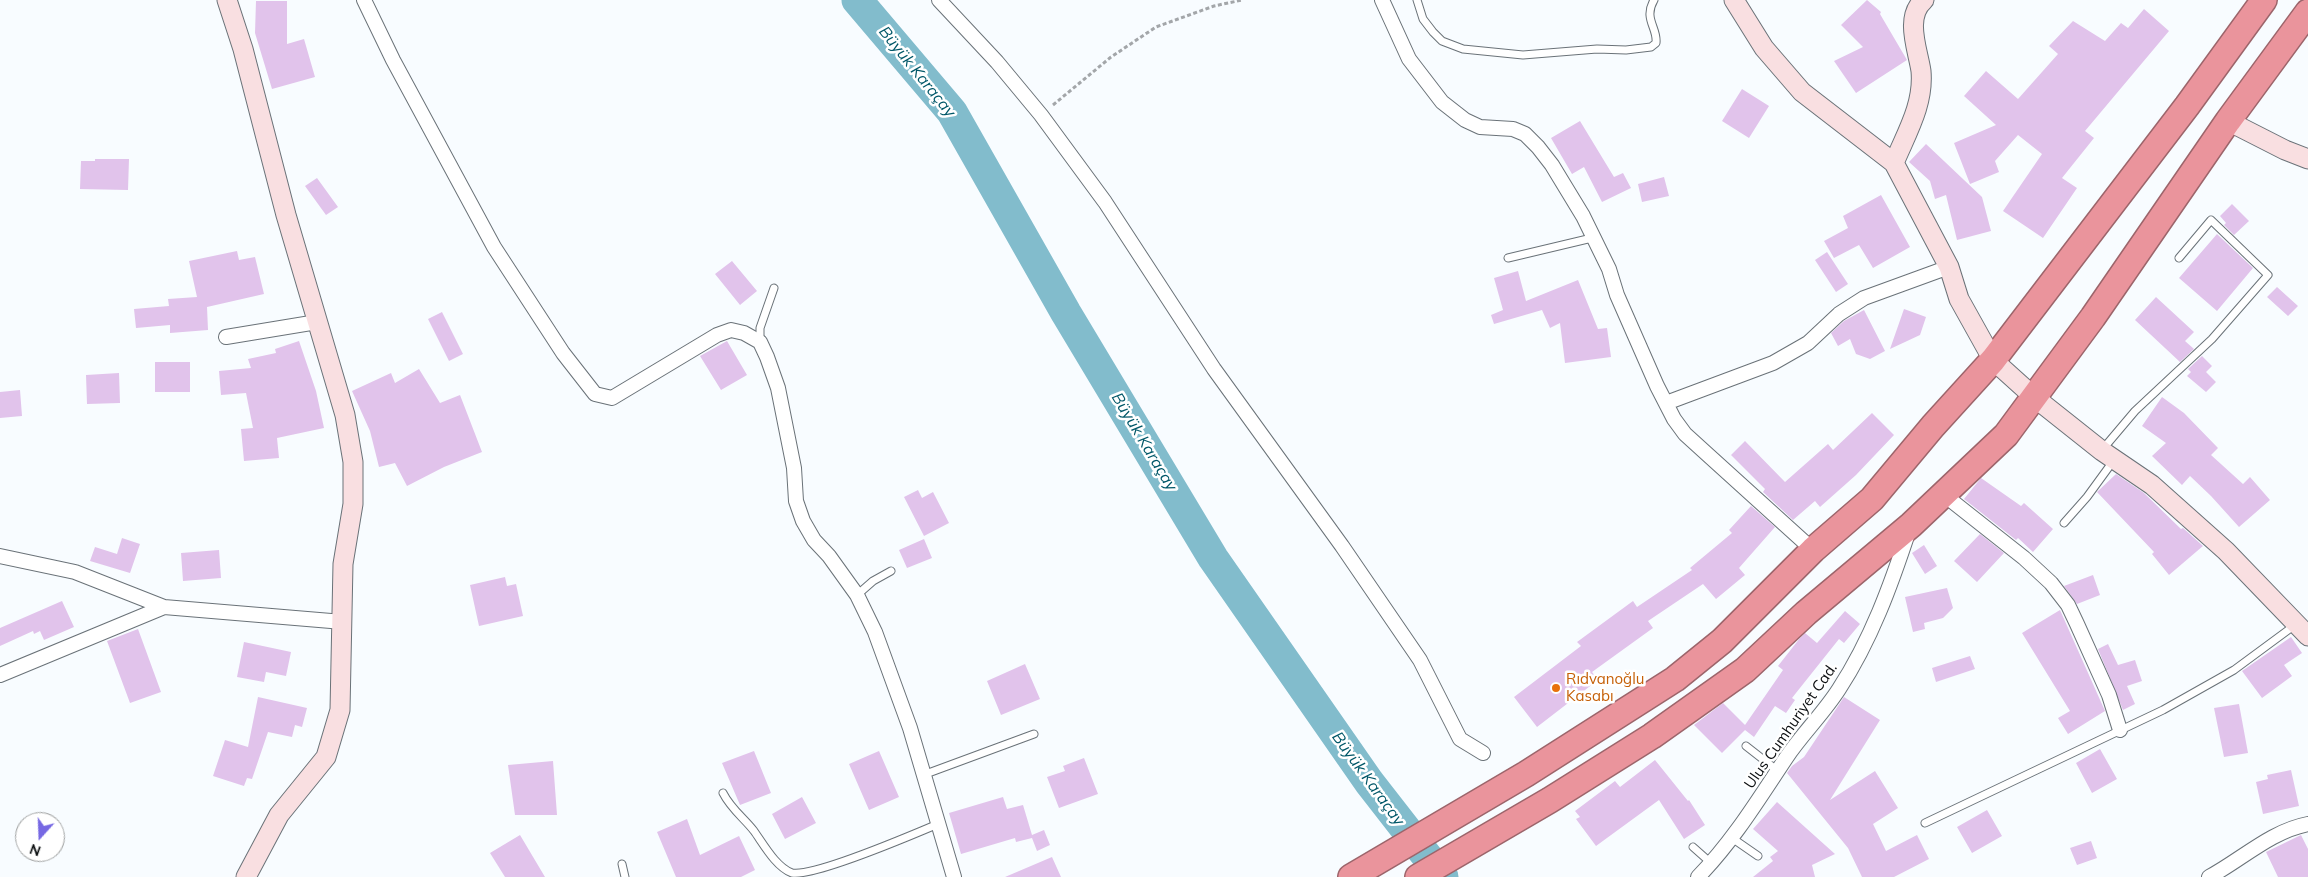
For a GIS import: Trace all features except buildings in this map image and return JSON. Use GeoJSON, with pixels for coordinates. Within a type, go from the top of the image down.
{"type":"FeatureCollection","features":[{"type":"Feature","properties":{"kind":"highway"},"geometry":{"type":"LineString","coordinates":[[1351,877],[1526,774],[1675,679],[1722,641],[1814,550],[1872,499],[1932,426],[1993,360],[2187,106],[2264,0]]}},
{"type":"Feature","properties":{"kind":"highway"},"geometry":{"type":"LineString","coordinates":[[1418,877],[1550,800],[1652,736],[1745,670],[1806,613],[1911,525],[2006,435],[2093,317],[2228,121],[2308,12]]}},
{"type":"Feature","properties":{"kind":"street"},"geometry":{"type":"LineString","coordinates":[[227,0],[243,49],[286,215],[345,415],[354,462],[353,504],[343,564],[340,710],[326,757],[279,815],[246,877]]}},
{"type":"Feature","properties":{"kind":"street"},"geometry":{"type":"LineString","coordinates":[[364,0],[393,60],[494,247],[563,353],[595,394],[612,398],[717,335],[731,330],[744,333],[760,342],[778,388],[794,468],[796,501],[803,521],[814,540],[829,556],[857,595],[875,632],[900,702],[954,877]]}},
{"type":"Feature","properties":{"kind":"street"},"geometry":{"type":"LineString","coordinates":[[939,0],[997,62],[1041,115],[1105,202],[1214,369],[1342,546],[1420,660],[1460,739],[1483,752]]}},
{"type":"Feature","properties":{"kind":"street"},"geometry":{"type":"LineString","coordinates":[[1382,0],[1409,59],[1442,102],[1465,120],[1480,127],[1513,129],[1526,134],[1552,166],[1583,216],[1592,238],[1609,269],[1617,295],[1657,386],[1674,419],[1685,434],[1814,550]]}},
{"type":"Feature","properties":{"kind":"street"},"geometry":{"type":"LineString","coordinates":[[1734,0],[1764,48],[1802,92],[1894,162],[1949,267],[1959,299],[1993,360],[2034,397],[2108,455],[2152,485],[2226,551],[2303,630]]}},
{"type":"Feature","properties":{"kind":"street"},"geometry":{"type":"LineString","coordinates":[[1894,162],[1920,100],[1921,71],[1914,36],[1914,17],[1924,0]]}},
{"type":"Feature","properties":{"kind":"street"},"geometry":{"type":"LineString","coordinates":[[2228,121],[2285,150],[2308,159]]}},
{"type":"Feature","properties":{"kind":"street"},"geometry":{"type":"LineString","coordinates":[[1666,403],[1773,363],[1808,343],[1839,314],[1864,298],[1949,267]]}},
{"type":"Feature","properties":{"kind":"street"},"geometry":{"type":"LineString","coordinates":[[226,336],[317,322]]}},
{"type":"Feature","properties":{"kind":"street"},"geometry":{"type":"LineString","coordinates":[[1943,494],[2024,558],[2051,582],[2068,605],[2077,624],[2110,696],[2120,730]]}},
{"type":"Feature","properties":{"kind":"street","name":"Ulus Cumhuriyet Cad."},"geometry":{"type":"LineString","coordinates":[[1698,877],[1712,863],[1753,811],[1799,740],[1823,713],[1850,671],[1889,590],[1911,525]]}},
{"type":"Feature","properties":{"kind":"street"},"geometry":{"type":"LineString","coordinates":[[0,556],[75,572],[164,607],[343,622]]}},
{"type":"Feature","properties":{"kind":"street"},"geometry":{"type":"LineString","coordinates":[[0,675],[164,607]]}},
{"type":"Feature","properties":{"kind":"street"},"geometry":{"type":"LineString","coordinates":[[2209,877],[2228,867],[2263,842],[2297,826],[2308,824]]}},
{"type":"Feature","properties":{"kind":"lane"},"geometry":{"type":"LineString","coordinates":[[1417,0],[1423,19],[1442,41],[1463,49],[1523,55],[1651,47],[1656,42],[1657,36],[1650,25],[1650,14],[1654,0]]}},
{"type":"Feature","properties":{"kind":"lane"},"geometry":{"type":"LineString","coordinates":[[2064,523],[2088,497],[2108,455],[2135,410],[2212,339],[2268,275],[2211,220],[2179,258]]}},
{"type":"Feature","properties":{"kind":"lane"},"geometry":{"type":"LineString","coordinates":[[1508,258],[1592,238]]}},
{"type":"Feature","properties":{"kind":"lane"},"geometry":{"type":"LineString","coordinates":[[760,342],[760,328],[774,288]]}},
{"type":"Feature","properties":{"kind":"lane"},"geometry":{"type":"LineString","coordinates":[[857,595],[873,582],[892,571]]}},
{"type":"Feature","properties":{"kind":"lane"},"geometry":{"type":"LineString","coordinates":[[1925,824],[2163,710],[2303,630]]}},
{"type":"Feature","properties":{"kind":"lane"},"geometry":{"type":"LineString","coordinates":[[923,775],[1034,734]]}},
{"type":"Feature","properties":{"kind":"lane"},"geometry":{"type":"LineString","coordinates":[[1746,746],[1778,771]]}},
{"type":"Feature","properties":{"kind":"lane"},"geometry":{"type":"LineString","coordinates":[[723,793],[735,812],[752,829],[770,853],[789,872],[800,876],[831,867],[938,824]]}},
{"type":"Feature","properties":{"kind":"lane"},"geometry":{"type":"LineString","coordinates":[[1732,838],[1758,856]]}},
{"type":"Feature","properties":{"kind":"lane"},"geometry":{"type":"LineString","coordinates":[[1692,847],[1712,863]]}},
{"type":"Feature","properties":{"kind":"lane"},"geometry":{"type":"LineString","coordinates":[[622,864],[625,877]]}},
{"type":"Feature","properties":{"kind":"path"},"geometry":{"type":"LineString","coordinates":[[1041,115],[1112,58],[1156,27],[1214,6],[1242,0]]}},
{"type":"Feature","properties":{"kind":"waterway","name":"Büyük Karaçay"},"geometry":{"type":"LineString","coordinates":[[857,0],[952,112],[1066,313],[1213,558],[1369,782],[1443,877]]}},
{"type":"Feature","properties":{"kind":"place","name":"Rıdvanoğlu Kasabı"},"geometry":{"type":"Point","coordinates":[1556,688]}}]}
